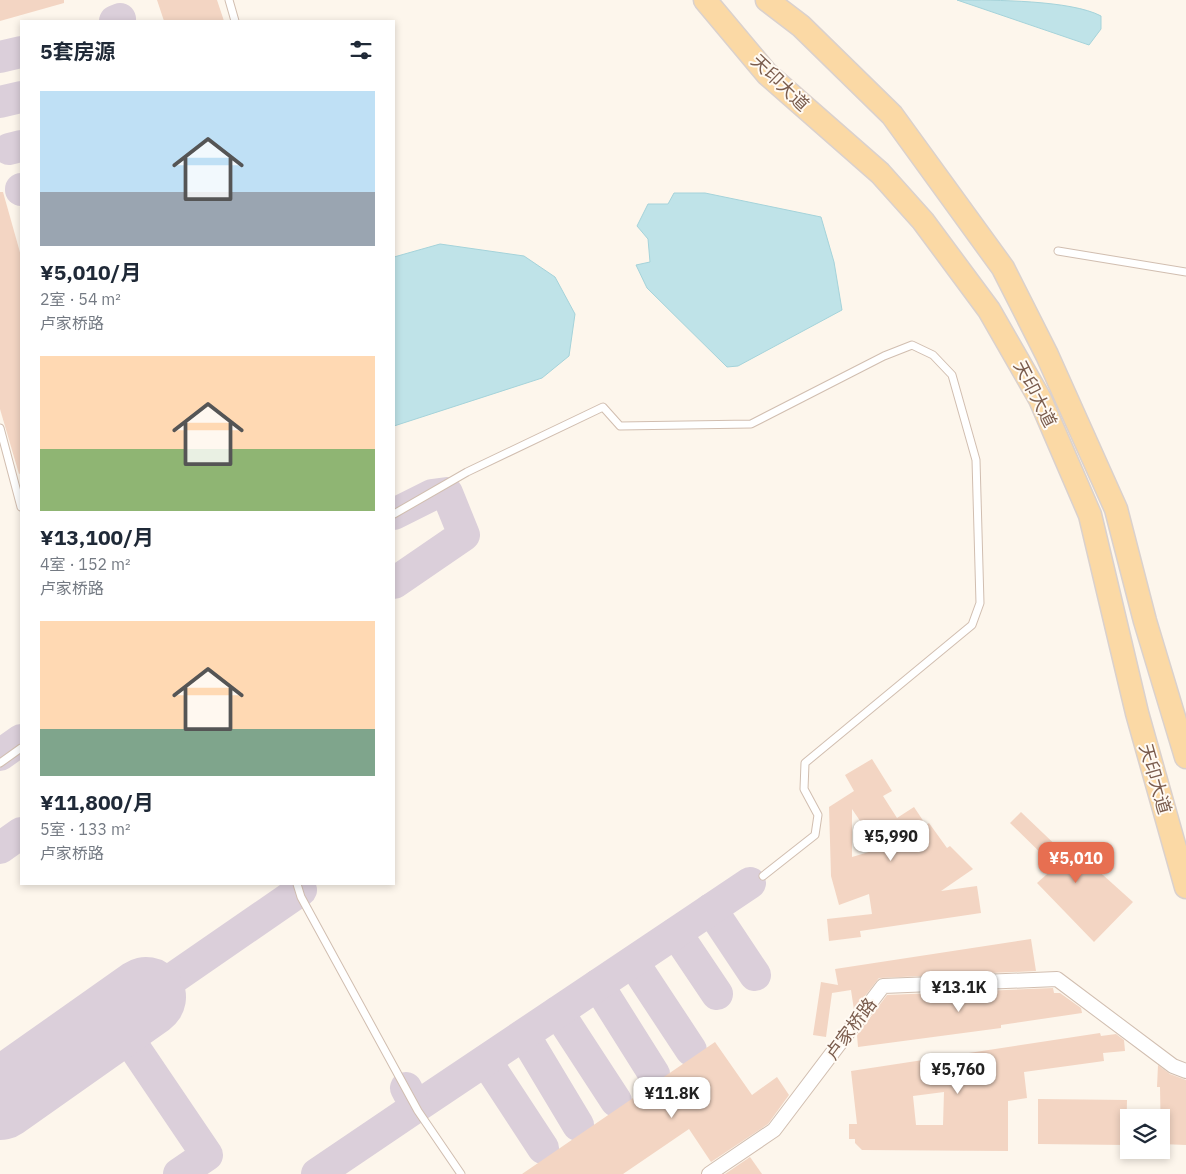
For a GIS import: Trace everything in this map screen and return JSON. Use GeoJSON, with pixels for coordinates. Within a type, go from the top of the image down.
{"type":"FeatureCollection","features":[{"type":"Feature","properties":{"kind":"main road","name":"天印大道"},"geometry":{"type":"LineString","coordinates":[[705,0],[767,74],[880,173],[923,221],[994,318],[1040,399],[1090,515],[1151,766],[1186,887]]}},
{"type":"Feature","properties":{"kind":"main road","name":"天印大道"},"geometry":{"type":"LineString","coordinates":[[767,0],[801,26],[892,115],[1004,268],[1047,355],[1116,509],[1145,621],[1185,755]]}},
{"type":"Feature","properties":{"kind":"street","name":"卢家桥路"},"geometry":{"type":"LineString","coordinates":[[709,1174],[774,1130],[883,986],[1057,979],[1173,1066],[1186,1071]]}},
{"type":"Feature","properties":{"kind":"lane"},"geometry":{"type":"LineString","coordinates":[[229,0],[235,20]]}},
{"type":"Feature","properties":{"kind":"lane"},"geometry":{"type":"LineString","coordinates":[[1058,251],[1186,272]]}},
{"type":"Feature","properties":{"kind":"lane"},"geometry":{"type":"LineString","coordinates":[[395,513],[467,472],[603,407],[620,426],[751,424],[894,352],[912,345],[932,355],[952,375],[976,460],[980,603],[972,625],[805,762],[804,789],[818,815],[815,835],[763,876]]}},
{"type":"Feature","properties":{"kind":"lane"},"geometry":{"type":"LineString","coordinates":[[0,428],[20,503]]}},
{"type":"Feature","properties":{"kind":"lane"},"geometry":{"type":"LineString","coordinates":[[0,763],[20,749]]}},
{"type":"Feature","properties":{"kind":"lane"},"geometry":{"type":"LineString","coordinates":[[297,885],[301,897],[418,1111],[461,1174]]}},
{"type":"Feature","properties":{"kind":"water"},"geometry":{"type":"Polygon","coordinates":[[[957,0],[1032,2],[1071,7],[1101,16],[1101,29],[1089,45],[957,0]]]}},
{"type":"Feature","properties":{"kind":"water"},"geometry":{"type":"Polygon","coordinates":[[[674,193],[705,193],[821,217],[834,262],[842,310],[738,366],[727,367],[647,288],[636,265],[650,262],[648,239],[637,226],[648,204],[668,204],[674,193]]]}},
{"type":"Feature","properties":{"kind":"water"},"geometry":{"type":"Polygon","coordinates":[[[440,244],[524,256],[555,277],[575,314],[569,356],[542,378],[395,426],[395,257],[440,244]]]}},
{"type":"Feature","properties":{"kind":"building"},"geometry":{"type":"Polygon","coordinates":[[[0,0],[64,0],[64,3],[0,21],[0,0]]]}},
{"type":"Feature","properties":{"kind":"building"},"geometry":{"type":"Polygon","coordinates":[[[157,0],[217,0],[224,20],[164,20],[157,0]]]}},
{"type":"Feature","properties":{"kind":"building"},"geometry":{"type":"Polygon","coordinates":[[[0,192],[3,192],[20,252],[19,474],[0,409],[0,192]]]}},
{"type":"Feature","properties":{"kind":"building"},"geometry":{"type":"Polygon","coordinates":[[[872,759],[892,791],[883,796],[897,818],[914,807],[926,825],[929,823],[947,848],[950,846],[973,869],[941,891],[977,886],[981,913],[860,931],[861,937],[829,941],[827,919],[872,914],[869,894],[839,905],[831,876],[829,807],[854,791],[845,775],[872,759]],[[852,809],[852,857],[879,849],[852,809]]]}},
{"type":"Feature","properties":{"kind":"building"},"geometry":{"type":"Polygon","coordinates":[[[1021,812],[1066,855],[1073,848],[1133,902],[1094,942],[1037,883],[1055,867],[1010,823],[1021,812]]]}},
{"type":"Feature","properties":{"kind":"building"},"geometry":{"type":"Polygon","coordinates":[[[1031,939],[1036,971],[879,978],[854,1010],[851,990],[832,993],[826,1037],[813,1035],[821,982],[838,985],[835,969],[1031,939]]]}},
{"type":"Feature","properties":{"kind":"building"},"geometry":{"type":"Polygon","coordinates":[[[1053,988],[1054,993],[1060,993],[1081,1008],[1082,1013],[1001,1025],[1001,1028],[858,1047],[857,1035],[887,995],[1053,988]]]}},
{"type":"Feature","properties":{"kind":"building"},"geometry":{"type":"Polygon","coordinates":[[[1100,1033],[1101,1036],[1116,1034],[1124,1040],[1125,1051],[1103,1053],[1104,1061],[1024,1072],[1027,1098],[1008,1101],[1008,1151],[862,1150],[855,1143],[855,1139],[849,1139],[849,1124],[857,1124],[851,1071],[1100,1033]],[[944,1092],[913,1096],[916,1125],[943,1125],[944,1092]]]}},
{"type":"Feature","properties":{"kind":"building"},"geometry":{"type":"Polygon","coordinates":[[[715,1042],[752,1095],[777,1077],[789,1095],[768,1124],[711,1162],[689,1129],[623,1174],[522,1174],[715,1042]]]}},
{"type":"Feature","properties":{"kind":"building"},"geometry":{"type":"Polygon","coordinates":[[[1158,1065],[1170,1074],[1186,1080],[1186,1145],[1170,1144],[1170,1109],[1160,1109],[1160,1087],[1157,1087],[1158,1065]]]}},
{"type":"Feature","properties":{"kind":"building"},"geometry":{"type":"Polygon","coordinates":[[[1038,1099],[1127,1100],[1127,1109],[1120,1109],[1120,1145],[1038,1144],[1038,1099]]]}},
{"type":"Feature","properties":{"kind":"building"},"geometry":{"type":"Polygon","coordinates":[[[750,1157],[762,1174],[725,1174],[750,1157]]]}},
{"type":"Feature","properties":{"kind":"taxiway"},"geometry":{"type":"LineString","coordinates":[[0,57],[20,52]]}},
{"type":"Feature","properties":{"kind":"taxiway"},"geometry":{"type":"LineString","coordinates":[[0,102],[20,97]]}},
{"type":"Feature","properties":{"kind":"taxiway"},"geometry":{"type":"LineString","coordinates":[[9,149],[20,146]]}},
{"type":"Feature","properties":{"kind":"taxiway"},"geometry":{"type":"LineString","coordinates":[[395,514],[432,495],[447,493],[464,535],[395,582]]}},
{"type":"Feature","properties":{"kind":"taxiway"},"geometry":{"type":"LineString","coordinates":[[0,755],[20,741]]}},
{"type":"Feature","properties":{"kind":"taxiway"},"geometry":{"type":"LineString","coordinates":[[0,848],[20,834]]}},
{"type":"Feature","properties":{"kind":"taxiway"},"geometry":{"type":"LineString","coordinates":[[416,1107],[750,883]]}},
{"type":"Feature","properties":{"kind":"taxiway"},"geometry":{"type":"LineString","coordinates":[[146,997],[301,890],[299,885]]}},
{"type":"Feature","properties":{"kind":"taxiway"},"geometry":{"type":"LineString","coordinates":[[711,909],[755,975]]}},
{"type":"Feature","properties":{"kind":"taxiway"},"geometry":{"type":"LineString","coordinates":[[676,933],[717,994]]}},
{"type":"Feature","properties":{"kind":"taxiway"},"geometry":{"type":"LineString","coordinates":[[633,962],[691,1050]]}},
{"type":"Feature","properties":{"kind":"taxiway"},"geometry":{"type":"LineString","coordinates":[[598,985],[654,1074]]}},
{"type":"Feature","properties":{"kind":"taxiway"},"geometry":{"type":"LineString","coordinates":[[558,1012],[616,1101]]}},
{"type":"Feature","properties":{"kind":"taxiway"},"geometry":{"type":"LineString","coordinates":[[115,1019],[207,1155],[179,1174]]}},
{"type":"Feature","properties":{"kind":"taxiway"},"geometry":{"type":"LineString","coordinates":[[524,1035],[578,1125]]}},
{"type":"Feature","properties":{"kind":"taxiway"},"geometry":{"type":"LineString","coordinates":[[486,1061],[543,1148]]}},
{"type":"Feature","properties":{"kind":"taxiway"},"geometry":{"type":"LineString","coordinates":[[317,1174],[416,1107],[406,1088]]}},
{"type":"Feature","properties":{"kind":"runway"},"geometry":{"type":"LineString","coordinates":[[0,1100],[146,997]]}}]}
